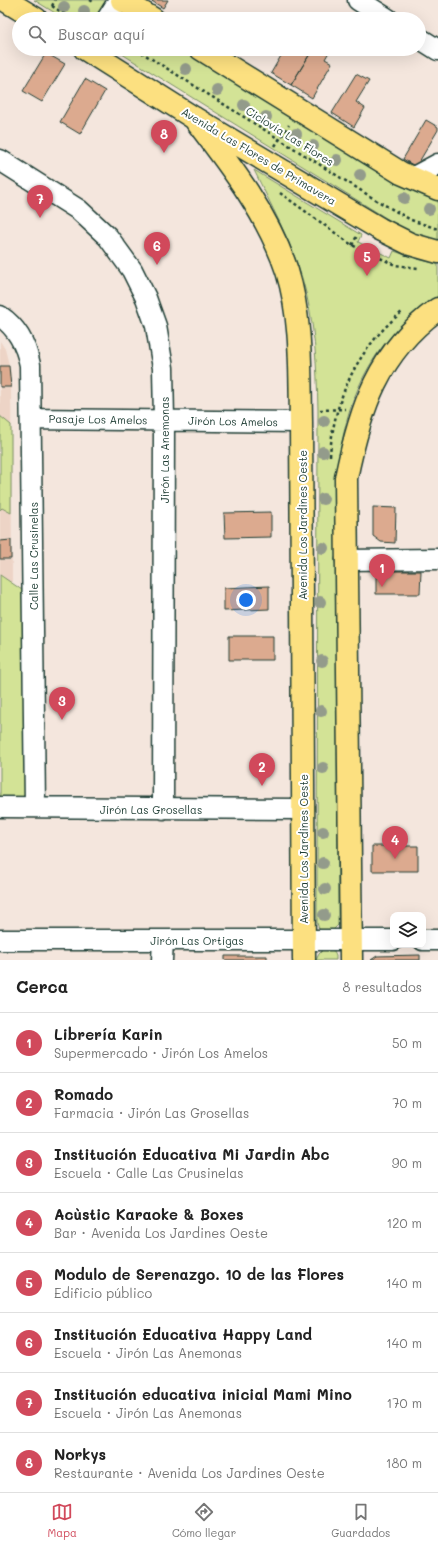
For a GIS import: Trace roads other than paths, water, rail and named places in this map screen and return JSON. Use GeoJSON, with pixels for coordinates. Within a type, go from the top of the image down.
{"type":"FeatureCollection","features":[{"type":"Feature","properties":{"kind":"main road"},"geometry":{"type":"LineString","coordinates":[[5,0],[45,9]]}},
{"type":"Feature","properties":{"kind":"main road"},"geometry":{"type":"LineString","coordinates":[[122,0],[141,12]]}},
{"type":"Feature","properties":{"kind":"main road","name":"Avenida Las Flores de Primavera"},"geometry":{"type":"LineString","coordinates":[[97,56],[194,118],[380,229],[410,244],[438,252]]}},
{"type":"Feature","properties":{"kind":"main road"},"geometry":{"type":"LineString","coordinates":[[212,56],[412,178],[438,190]]}},
{"type":"Feature","properties":{"kind":"main road","name":"Avenida Los Jardines Oeste"},"geometry":{"type":"LineString","coordinates":[[194,118],[237,175],[267,225],[284,264],[290,283],[298,333],[301,417],[304,950]]}},
{"type":"Feature","properties":{"kind":"main road"},"geometry":{"type":"LineString","coordinates":[[350,950],[346,478],[363,408],[375,381],[390,355],[410,332],[438,309]]}},
{"type":"Feature","properties":{"kind":"street"},"geometry":{"type":"LineString","coordinates":[[111,12],[119,0]]}},
{"type":"Feature","properties":{"kind":"street"},"geometry":{"type":"LineString","coordinates":[[358,0],[377,12]]}},
{"type":"Feature","properties":{"kind":"street"},"geometry":{"type":"LineString","coordinates":[[426,42],[438,50]]}},
{"type":"Feature","properties":{"kind":"street","name":"Jirón Las Anemonas"},"geometry":{"type":"LineString","coordinates":[[0,160],[79,210],[108,237],[132,270],[146,298],[156,326],[163,368],[164,420],[163,809]]}},
{"type":"Feature","properties":{"kind":"street"},"geometry":{"type":"LineString","coordinates":[[412,178],[438,164]]}},
{"type":"Feature","properties":{"kind":"street","name":"Calle Las Crusinelas"},"geometry":{"type":"LineString","coordinates":[[0,316],[19,334],[27,348],[30,365],[32,419],[35,807]]}},
{"type":"Feature","properties":{"kind":"street","name":"Jirón Los Amelos"},"geometry":{"type":"LineString","coordinates":[[164,420],[301,417]]}},
{"type":"Feature","properties":{"kind":"street","name":"Pasaje Los Amelos"},"geometry":{"type":"LineString","coordinates":[[32,419],[164,420]]}},
{"type":"Feature","properties":{"kind":"street"},"geometry":{"type":"LineString","coordinates":[[346,560],[438,559]]}},
{"type":"Feature","properties":{"kind":"street","name":"Jirón Las Grosellas"},"geometry":{"type":"LineString","coordinates":[[0,808],[303,809]]}},
{"type":"Feature","properties":{"kind":"street","name":"Jirón Las Ortigas"},"geometry":{"type":"LineString","coordinates":[[0,940],[162,940],[304,950],[350,950],[390,941]]}},
{"type":"Feature","properties":{"kind":"street"},"geometry":{"type":"LineString","coordinates":[[162,940],[162,960]]}},
{"type":"Feature","properties":{"kind":"street"},"geometry":{"type":"LineString","coordinates":[[426,940],[438,940]]}},
{"type":"Feature","properties":{"kind":"place","name":"Norkys"},"geometry":{"type":"Point","coordinates":[164,153]}},
{"type":"Feature","properties":{"kind":"place","name":"Institución educativa inicial Mami Mino"},"geometry":{"type":"Point","coordinates":[40,218]}},
{"type":"Feature","properties":{"kind":"place","name":"Institución Educativa Happy Land"},"geometry":{"type":"Point","coordinates":[157,265]}},
{"type":"Feature","properties":{"kind":"place","name":"Modulo de Serenazgo. 10 de las Flores"},"geometry":{"type":"Point","coordinates":[367,276]}},
{"type":"Feature","properties":{"kind":"place","name":"Librería Karin"},"geometry":{"type":"Point","coordinates":[382,587]}},
{"type":"Feature","properties":{"kind":"place","name":"Institución Educativa Mi Jardin Abc"},"geometry":{"type":"Point","coordinates":[62,720]}},
{"type":"Feature","properties":{"kind":"place","name":"Romado"},"geometry":{"type":"Point","coordinates":[262,786]}},
{"type":"Feature","properties":{"kind":"place","name":"Acùstic Karaoke & Boxes"},"geometry":{"type":"Point","coordinates":[395,859]}}]}
